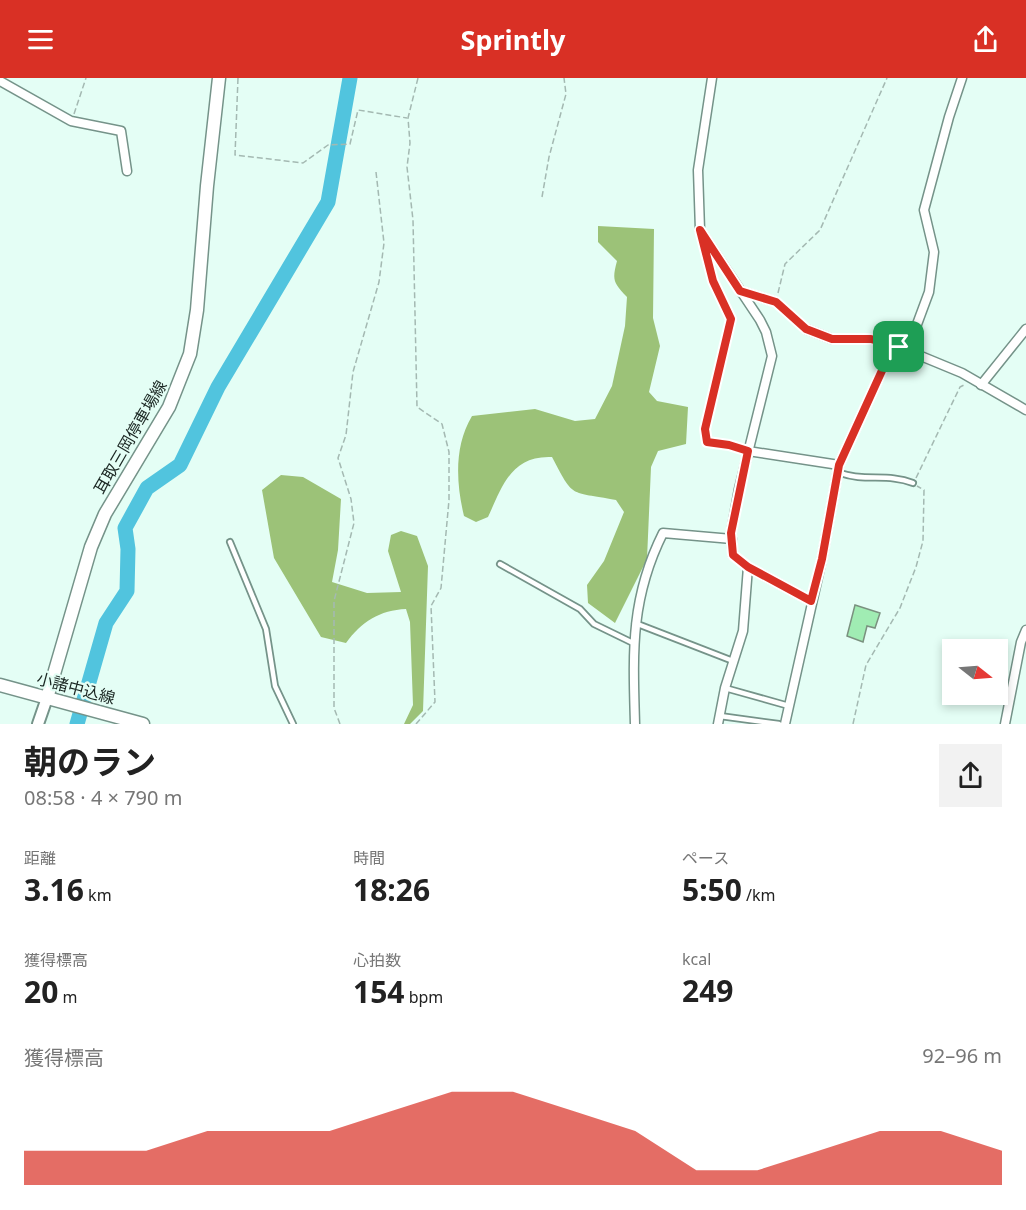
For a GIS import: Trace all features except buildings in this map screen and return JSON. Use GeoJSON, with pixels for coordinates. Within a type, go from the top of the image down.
{"type":"FeatureCollection","features":[{"type":"Feature","properties":{"kind":"main road","name":"耳取三岡停車場線"},"geometry":{"type":"LineString","coordinates":[[47,698],[91,546],[105,513],[169,407],[190,354],[197,310],[219,78]]}},
{"type":"Feature","properties":{"kind":"main road","name":"小諸中込線"},"geometry":{"type":"LineString","coordinates":[[0,685],[88,707],[143,724]]}},
{"type":"Feature","properties":{"kind":"street"},"geometry":{"type":"LineString","coordinates":[[712,78],[698,171],[700,230],[766,332],[771,356],[739,489],[732,539],[733,555],[748,567],[811,601]]}},
{"type":"Feature","properties":{"kind":"street"},"geometry":{"type":"LineString","coordinates":[[785,724],[822,559],[839,465],[885,364],[891,354],[916,327],[929,292],[934,252],[924,210],[962,78]]}},
{"type":"Feature","properties":{"kind":"street"},"geometry":{"type":"LineString","coordinates":[[0,81],[71,122],[121,131],[127,171]]}},
{"type":"Feature","properties":{"kind":"street"},"geometry":{"type":"LineString","coordinates":[[740,291],[776,302],[806,329],[832,339],[871,339],[899,347],[973,380],[1026,410]]}},
{"type":"Feature","properties":{"kind":"street"},"geometry":{"type":"LineString","coordinates":[[981,385],[1026,328]]}},
{"type":"Feature","properties":{"kind":"street"},"geometry":{"type":"LineString","coordinates":[[748,451],[839,465]]}},
{"type":"Feature","properties":{"kind":"street"},"geometry":{"type":"LineString","coordinates":[[635,724],[633,643],[635,623],[644,582],[663,533],[732,539]]}},
{"type":"Feature","properties":{"kind":"street"},"geometry":{"type":"LineString","coordinates":[[719,720],[725,688],[743,631],[748,567]]}},
{"type":"Feature","properties":{"kind":"street"},"geometry":{"type":"LineString","coordinates":[[1005,724],[1026,630]]}},
{"type":"Feature","properties":{"kind":"street"},"geometry":{"type":"LineString","coordinates":[[38,724],[47,698]]}},
{"type":"Feature","properties":{"kind":"lane"},"geometry":{"type":"LineString","coordinates":[[700,230],[713,281],[731,319],[705,429],[707,442],[748,451]]}},
{"type":"Feature","properties":{"kind":"lane"},"geometry":{"type":"LineString","coordinates":[[839,465],[840,473],[857,479],[897,477],[913,483]]}},
{"type":"Feature","properties":{"kind":"lane"},"geometry":{"type":"LineString","coordinates":[[230,542],[266,629],[275,686],[293,724]]}},
{"type":"Feature","properties":{"kind":"lane"},"geometry":{"type":"LineString","coordinates":[[500,564],[580,609],[594,624],[633,643]]}},
{"type":"Feature","properties":{"kind":"lane"},"geometry":{"type":"LineString","coordinates":[[635,623],[734,662]]}},
{"type":"Feature","properties":{"kind":"lane"},"geometry":{"type":"LineString","coordinates":[[725,688],[789,706]]}},
{"type":"Feature","properties":{"kind":"lane"},"geometry":{"type":"LineString","coordinates":[[719,720],[779,724]]}},
{"type":"Feature","properties":{"kind":"path"},"geometry":{"type":"LineString","coordinates":[[71,122],[86,78]]}},
{"type":"Feature","properties":{"kind":"path"},"geometry":{"type":"LineString","coordinates":[[238,78],[235,155],[303,163],[328,144],[350,144],[358,110],[408,118]]}},
{"type":"Feature","properties":{"kind":"path"},"geometry":{"type":"LineString","coordinates":[[416,724],[435,702],[431,606],[441,588],[449,500],[449,452],[442,423],[417,407],[413,220],[407,184],[408,118],[418,78]]}},
{"type":"Feature","properties":{"kind":"path"},"geometry":{"type":"LineString","coordinates":[[542,197],[549,157],[566,94],[564,78]]}},
{"type":"Feature","properties":{"kind":"path"},"geometry":{"type":"LineString","coordinates":[[776,302],[784,264],[820,230],[887,78]]}},
{"type":"Feature","properties":{"kind":"path"},"geometry":{"type":"LineString","coordinates":[[340,724],[334,708],[334,601],[354,523],[351,499],[338,458],[345,435],[353,372],[379,282],[384,243],[375,172]]}},
{"type":"Feature","properties":{"kind":"path"},"geometry":{"type":"LineString","coordinates":[[853,724],[866,665],[900,608],[923,541],[924,490],[913,483],[925,464],[960,387],[973,380]]}},
{"type":"Feature","properties":{"kind":"green space"},"geometry":{"type":"Polygon","coordinates":[[[598,226],[654,229],[653,318],[660,346],[649,392],[657,401],[688,407],[686,444],[658,451],[651,467],[647,559],[615,623],[588,603],[587,585],[604,561],[624,512],[616,500],[575,491],[565,480],[552,457],[538,458],[517,467],[504,484],[488,517],[476,522],[464,516],[458,478],[459,452],[472,416],[535,409],[575,421],[595,419],[612,386],[625,326],[627,297],[615,280],[617,261],[598,242],[598,226]]]}},
{"type":"Feature","properties":{"kind":"green space"},"geometry":{"type":"Polygon","coordinates":[[[281,475],[303,477],[341,499],[338,550],[332,582],[367,593],[401,592],[388,551],[391,535],[401,531],[417,536],[428,566],[423,711],[410,724],[404,724],[413,705],[410,622],[406,609],[372,618],[346,643],[321,637],[274,558],[262,490],[281,475]]]}},
{"type":"Feature","properties":{"kind":"waterway"},"geometry":{"type":"LineString","coordinates":[[77,724],[106,623],[127,591],[128,549],[125,528],[147,488],[180,465],[218,387],[328,202],[350,78]]}},
{"type":"Feature","properties":{"kind":"route"},"geometry":{"type":"LineString","coordinates":[[700,230],[740,291],[776,302],[806,329],[832,339],[871,339],[899,347],[895,349],[885,364],[839,465],[822,559],[811,601],[748,567],[733,555],[731,533],[748,451],[707,442],[705,429],[730,333],[731,319],[728,308],[713,281],[700,230]]}}]}
